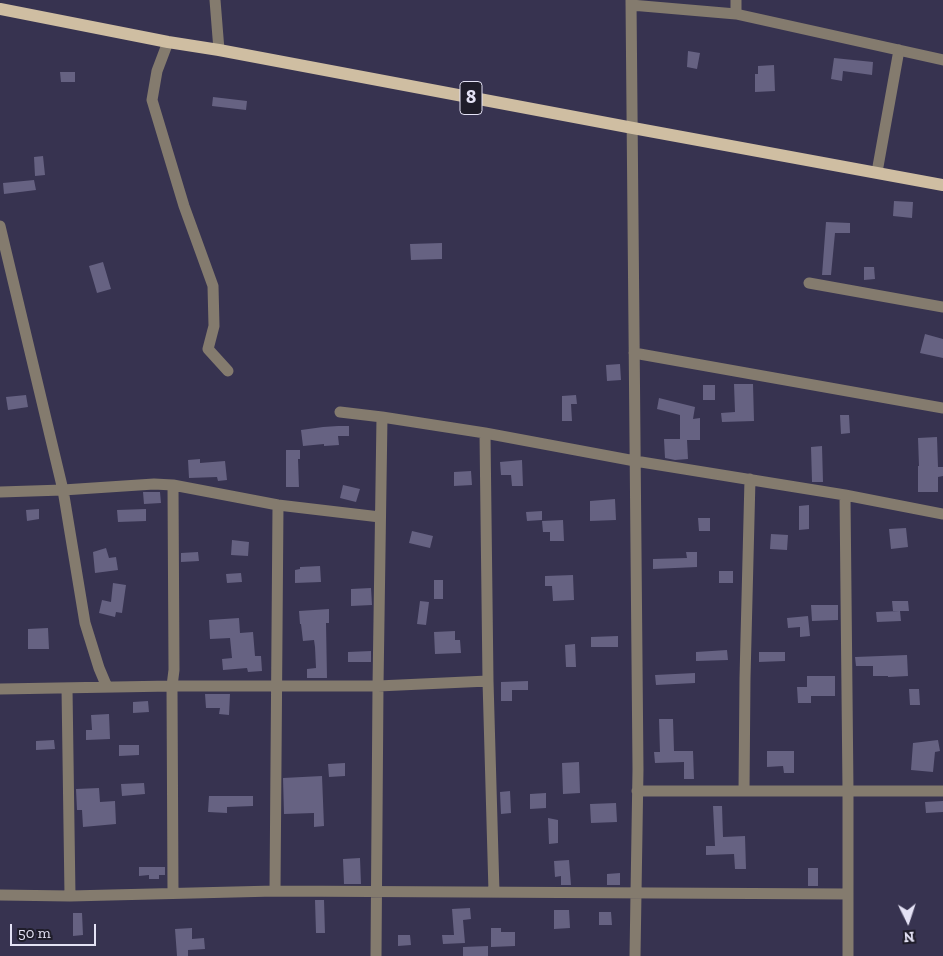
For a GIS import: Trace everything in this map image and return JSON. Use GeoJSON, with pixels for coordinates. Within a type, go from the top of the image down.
{"type":"FeatureCollection","features":[{"type":"Feature","properties":{"kind":"main road","name":"8"},"geometry":{"type":"LineString","coordinates":[[0,9],[168,42],[943,185]]}},
{"type":"Feature","properties":{"kind":"street"},"geometry":{"type":"LineString","coordinates":[[215,0],[219,50]]}},
{"type":"Feature","properties":{"kind":"street"},"geometry":{"type":"LineString","coordinates":[[736,0],[736,14]]}},
{"type":"Feature","properties":{"kind":"street"},"geometry":{"type":"LineString","coordinates":[[635,956],[638,791],[631,2],[736,14],[943,60]]}},
{"type":"Feature","properties":{"kind":"street"},"geometry":{"type":"LineString","coordinates":[[168,42],[156,71],[152,100],[184,206],[213,286],[214,326],[208,349],[228,371]]}},
{"type":"Feature","properties":{"kind":"street"},"geometry":{"type":"LineString","coordinates":[[876,172],[899,50]]}},
{"type":"Feature","properties":{"kind":"street"},"geometry":{"type":"LineString","coordinates":[[0,226],[2,245],[62,490],[84,624],[107,687]]}},
{"type":"Feature","properties":{"kind":"street"},"geometry":{"type":"LineString","coordinates":[[809,283],[943,307]]}},
{"type":"Feature","properties":{"kind":"street"},"geometry":{"type":"LineString","coordinates":[[634,353],[943,408]]}},
{"type":"Feature","properties":{"kind":"street"},"geometry":{"type":"LineString","coordinates":[[340,412],[485,433],[635,461],[845,495],[943,514]]}},
{"type":"Feature","properties":{"kind":"street"},"geometry":{"type":"LineString","coordinates":[[376,956],[382,417]]}},
{"type":"Feature","properties":{"kind":"street"},"geometry":{"type":"LineString","coordinates":[[485,433],[488,681],[494,892]]}},
{"type":"Feature","properties":{"kind":"street"},"geometry":{"type":"LineString","coordinates":[[744,791],[750,479]]}},
{"type":"Feature","properties":{"kind":"street"},"geometry":{"type":"LineString","coordinates":[[0,492],[154,484],[173,485],[278,504],[380,517]]}},
{"type":"Feature","properties":{"kind":"street"},"geometry":{"type":"LineString","coordinates":[[173,485],[173,893]]}},
{"type":"Feature","properties":{"kind":"street"},"geometry":{"type":"LineString","coordinates":[[845,495],[848,956]]}},
{"type":"Feature","properties":{"kind":"street"},"geometry":{"type":"LineString","coordinates":[[274,891],[278,504]]}},
{"type":"Feature","properties":{"kind":"street"},"geometry":{"type":"LineString","coordinates":[[0,689],[276,685],[378,686],[488,681]]}},
{"type":"Feature","properties":{"kind":"street"},"geometry":{"type":"LineString","coordinates":[[67,688],[70,896]]}},
{"type":"Feature","properties":{"kind":"street"},"geometry":{"type":"LineString","coordinates":[[638,791],[943,791]]}},
{"type":"Feature","properties":{"kind":"street"},"geometry":{"type":"LineString","coordinates":[[0,895],[70,896],[274,891],[847,894]]}},
{"type":"Feature","properties":{"kind":"building"},"geometry":{"type":"Polygon","coordinates":[[[688,51],[700,53],[697,69],[687,67],[688,51]]]}},
{"type":"Feature","properties":{"kind":"building"},"geometry":{"type":"Polygon","coordinates":[[[834,58],[873,62],[872,75],[843,71],[842,81],[831,79],[834,58]]]}},
{"type":"Feature","properties":{"kind":"building"},"geometry":{"type":"Polygon","coordinates":[[[774,65],[775,91],[755,92],[755,74],[758,74],[758,66],[774,65]]]}},
{"type":"Feature","properties":{"kind":"building"},"geometry":{"type":"Polygon","coordinates":[[[60,72],[75,72],[75,82],[61,82],[60,72]]]}},
{"type":"Feature","properties":{"kind":"building"},"geometry":{"type":"Polygon","coordinates":[[[213,97],[247,101],[246,110],[212,106],[213,97]]]}},
{"type":"Feature","properties":{"kind":"building"},"geometry":{"type":"Polygon","coordinates":[[[43,156],[45,175],[35,176],[34,157],[43,156]]]}},
{"type":"Feature","properties":{"kind":"building"},"geometry":{"type":"Polygon","coordinates":[[[34,180],[36,190],[4,194],[3,183],[34,180]]]}},
{"type":"Feature","properties":{"kind":"building"},"geometry":{"type":"Polygon","coordinates":[[[894,201],[913,202],[912,218],[893,216],[894,201]]]}},
{"type":"Feature","properties":{"kind":"building"},"geometry":{"type":"Polygon","coordinates":[[[826,222],[850,223],[850,233],[835,233],[831,275],[822,275],[826,222]]]}},
{"type":"Feature","properties":{"kind":"building"},"geometry":{"type":"Polygon","coordinates":[[[442,243],[442,259],[411,260],[410,244],[442,243]]]}},
{"type":"Feature","properties":{"kind":"building"},"geometry":{"type":"Polygon","coordinates":[[[103,262],[111,289],[97,293],[89,266],[103,262]]]}},
{"type":"Feature","properties":{"kind":"building"},"geometry":{"type":"Polygon","coordinates":[[[864,267],[874,267],[875,279],[864,280],[864,267]]]}},
{"type":"Feature","properties":{"kind":"building"},"geometry":{"type":"Polygon","coordinates":[[[925,334],[943,339],[943,358],[920,353],[925,334]]]}},
{"type":"Feature","properties":{"kind":"building"},"geometry":{"type":"Polygon","coordinates":[[[620,364],[621,380],[607,381],[606,365],[620,364]]]}},
{"type":"Feature","properties":{"kind":"building"},"geometry":{"type":"Polygon","coordinates":[[[734,384],[753,384],[754,421],[722,422],[721,413],[735,412],[734,384]]]}},
{"type":"Feature","properties":{"kind":"building"},"geometry":{"type":"Polygon","coordinates":[[[703,385],[715,385],[715,400],[703,400],[703,385]]]}},
{"type":"Feature","properties":{"kind":"building"},"geometry":{"type":"Polygon","coordinates":[[[26,395],[28,407],[8,410],[6,397],[26,395]]]}},
{"type":"Feature","properties":{"kind":"building"},"geometry":{"type":"Polygon","coordinates":[[[576,395],[577,404],[571,404],[572,421],[562,421],[562,396],[576,395]]]}},
{"type":"Feature","properties":{"kind":"building"},"geometry":{"type":"Polygon","coordinates":[[[659,398],[695,407],[693,419],[700,418],[700,440],[687,440],[688,459],[675,460],[665,458],[664,439],[680,439],[680,415],[657,409],[659,398]]]}},
{"type":"Feature","properties":{"kind":"building"},"geometry":{"type":"Polygon","coordinates":[[[840,415],[849,415],[850,433],[841,434],[840,415]]]}},
{"type":"Feature","properties":{"kind":"building"},"geometry":{"type":"Polygon","coordinates":[[[349,426],[349,436],[338,436],[339,445],[303,446],[301,430],[349,426]]]}},
{"type":"Feature","properties":{"kind":"building"},"geometry":{"type":"Polygon","coordinates":[[[937,437],[938,467],[943,467],[943,476],[938,477],[938,492],[918,492],[918,438],[937,437]]]}},
{"type":"Feature","properties":{"kind":"building"},"geometry":{"type":"Polygon","coordinates":[[[822,446],[823,482],[812,482],[811,447],[822,446]]]}},
{"type":"Feature","properties":{"kind":"building"},"geometry":{"type":"Polygon","coordinates":[[[286,450],[300,450],[300,459],[298,459],[299,487],[286,487],[286,450]]]}},
{"type":"Feature","properties":{"kind":"building"},"geometry":{"type":"Polygon","coordinates":[[[200,459],[200,463],[225,461],[227,480],[218,481],[217,477],[189,478],[188,460],[200,459]]]}},
{"type":"Feature","properties":{"kind":"building"},"geometry":{"type":"Polygon","coordinates":[[[522,460],[523,486],[512,486],[511,475],[501,475],[500,462],[522,460]]]}},
{"type":"Feature","properties":{"kind":"building"},"geometry":{"type":"Polygon","coordinates":[[[471,471],[472,485],[454,486],[454,472],[471,471]]]}},
{"type":"Feature","properties":{"kind":"building"},"geometry":{"type":"Polygon","coordinates":[[[343,485],[360,489],[356,502],[340,498],[343,485]]]}},
{"type":"Feature","properties":{"kind":"building"},"geometry":{"type":"Polygon","coordinates":[[[143,492],[160,492],[161,503],[144,504],[143,492]]]}},
{"type":"Feature","properties":{"kind":"building"},"geometry":{"type":"Polygon","coordinates":[[[615,499],[616,520],[590,521],[590,501],[615,499]]]}},
{"type":"Feature","properties":{"kind":"building"},"geometry":{"type":"Polygon","coordinates":[[[809,505],[809,529],[799,530],[799,506],[809,505]]]}},
{"type":"Feature","properties":{"kind":"building"},"geometry":{"type":"Polygon","coordinates":[[[39,509],[39,519],[27,521],[26,510],[39,509]]]}},
{"type":"Feature","properties":{"kind":"building"},"geometry":{"type":"Polygon","coordinates":[[[146,509],[146,521],[118,522],[117,510],[146,509]]]}},
{"type":"Feature","properties":{"kind":"building"},"geometry":{"type":"Polygon","coordinates":[[[542,511],[542,520],[527,521],[526,512],[542,511]]]}},
{"type":"Feature","properties":{"kind":"building"},"geometry":{"type":"Polygon","coordinates":[[[698,518],[710,518],[710,531],[699,531],[698,518]]]}},
{"type":"Feature","properties":{"kind":"building"},"geometry":{"type":"Polygon","coordinates":[[[563,520],[564,541],[550,541],[550,532],[543,532],[542,521],[563,520]]]}},
{"type":"Feature","properties":{"kind":"building"},"geometry":{"type":"Polygon","coordinates":[[[906,528],[908,547],[891,549],[889,529],[906,528]]]}},
{"type":"Feature","properties":{"kind":"building"},"geometry":{"type":"Polygon","coordinates":[[[412,531],[433,536],[430,548],[409,543],[412,531]]]}},
{"type":"Feature","properties":{"kind":"building"},"geometry":{"type":"Polygon","coordinates":[[[771,534],[788,535],[787,550],[770,549],[771,534]]]}},
{"type":"Feature","properties":{"kind":"building"},"geometry":{"type":"Polygon","coordinates":[[[232,540],[249,542],[248,556],[231,555],[232,540]]]}},
{"type":"Feature","properties":{"kind":"building"},"geometry":{"type":"Polygon","coordinates":[[[106,548],[109,558],[116,557],[118,570],[95,573],[93,552],[106,548]]]}},
{"type":"Feature","properties":{"kind":"building"},"geometry":{"type":"Polygon","coordinates":[[[198,552],[199,561],[181,562],[181,553],[198,552]]]}},
{"type":"Feature","properties":{"kind":"building"},"geometry":{"type":"Polygon","coordinates":[[[686,552],[697,552],[697,567],[653,569],[653,559],[687,558],[686,552]]]}},
{"type":"Feature","properties":{"kind":"building"},"geometry":{"type":"Polygon","coordinates":[[[320,566],[321,582],[295,583],[295,570],[300,569],[300,567],[320,566]]]}},
{"type":"Feature","properties":{"kind":"building"},"geometry":{"type":"Polygon","coordinates":[[[719,571],[733,571],[733,583],[719,583],[719,571]]]}},
{"type":"Feature","properties":{"kind":"building"},"geometry":{"type":"Polygon","coordinates":[[[241,573],[242,582],[227,583],[226,574],[241,573]]]}},
{"type":"Feature","properties":{"kind":"building"},"geometry":{"type":"Polygon","coordinates":[[[573,575],[574,600],[553,601],[552,586],[545,586],[545,576],[573,575]]]}},
{"type":"Feature","properties":{"kind":"building"},"geometry":{"type":"Polygon","coordinates":[[[434,580],[443,580],[443,599],[434,599],[434,580]]]}},
{"type":"Feature","properties":{"kind":"building"},"geometry":{"type":"Polygon","coordinates":[[[113,583],[126,585],[122,613],[116,612],[115,617],[99,613],[102,600],[111,602],[113,583]]]}},
{"type":"Feature","properties":{"kind":"building"},"geometry":{"type":"Polygon","coordinates":[[[371,588],[372,605],[351,606],[351,589],[371,588]]]}},
{"type":"Feature","properties":{"kind":"building"},"geometry":{"type":"Polygon","coordinates":[[[420,601],[429,602],[426,625],[417,624],[420,601]]]}},
{"type":"Feature","properties":{"kind":"building"},"geometry":{"type":"Polygon","coordinates":[[[892,601],[908,601],[909,611],[893,611],[892,601]]]}},
{"type":"Feature","properties":{"kind":"building"},"geometry":{"type":"Polygon","coordinates":[[[811,605],[838,605],[838,620],[812,621],[811,605]]]}},
{"type":"Feature","properties":{"kind":"building"},"geometry":{"type":"Polygon","coordinates":[[[329,609],[329,623],[326,623],[327,678],[307,678],[307,669],[316,668],[315,647],[314,640],[303,641],[299,611],[329,609]]]}},
{"type":"Feature","properties":{"kind":"building"},"geometry":{"type":"Polygon","coordinates":[[[900,611],[901,621],[877,622],[876,612],[900,611]]]}},
{"type":"Feature","properties":{"kind":"building"},"geometry":{"type":"Polygon","coordinates":[[[808,616],[810,636],[800,637],[800,627],[788,628],[787,618],[808,616]]]}},
{"type":"Feature","properties":{"kind":"building"},"geometry":{"type":"Polygon","coordinates":[[[239,618],[240,633],[253,632],[255,656],[261,656],[262,671],[248,672],[247,668],[223,670],[222,659],[232,658],[230,638],[210,639],[209,620],[239,618]]]}},
{"type":"Feature","properties":{"kind":"building"},"geometry":{"type":"Polygon","coordinates":[[[48,628],[49,649],[28,649],[28,629],[48,628]]]}},
{"type":"Feature","properties":{"kind":"building"},"geometry":{"type":"Polygon","coordinates":[[[455,631],[455,640],[460,640],[461,653],[435,654],[434,632],[455,631]]]}},
{"type":"Feature","properties":{"kind":"building"},"geometry":{"type":"Polygon","coordinates":[[[618,636],[618,647],[591,647],[591,637],[618,636]]]}},
{"type":"Feature","properties":{"kind":"building"},"geometry":{"type":"Polygon","coordinates":[[[575,644],[576,667],[566,667],[565,645],[575,644]]]}},
{"type":"Feature","properties":{"kind":"building"},"geometry":{"type":"Polygon","coordinates":[[[727,650],[728,660],[696,661],[696,652],[727,650]]]}},
{"type":"Feature","properties":{"kind":"building"},"geometry":{"type":"Polygon","coordinates":[[[371,651],[371,662],[348,662],[348,652],[371,651]]]}},
{"type":"Feature","properties":{"kind":"building"},"geometry":{"type":"Polygon","coordinates":[[[759,652],[785,652],[785,661],[759,662],[759,652]]]}},
{"type":"Feature","properties":{"kind":"building"},"geometry":{"type":"Polygon","coordinates":[[[907,655],[908,676],[873,676],[873,666],[856,666],[855,657],[907,655]]]}},
{"type":"Feature","properties":{"kind":"building"},"geometry":{"type":"Polygon","coordinates":[[[695,673],[695,683],[656,685],[655,675],[695,673]]]}},
{"type":"Feature","properties":{"kind":"building"},"geometry":{"type":"Polygon","coordinates":[[[807,676],[835,676],[835,696],[811,696],[811,703],[798,703],[797,687],[807,687],[807,676]]]}},
{"type":"Feature","properties":{"kind":"building"},"geometry":{"type":"Polygon","coordinates":[[[528,681],[528,690],[512,690],[512,701],[501,701],[501,682],[528,681]]]}},
{"type":"Feature","properties":{"kind":"building"},"geometry":{"type":"Polygon","coordinates":[[[909,689],[919,689],[920,705],[910,705],[909,689]]]}},
{"type":"Feature","properties":{"kind":"building"},"geometry":{"type":"Polygon","coordinates":[[[205,694],[230,694],[229,715],[219,714],[220,708],[206,708],[205,694]]]}},
{"type":"Feature","properties":{"kind":"building"},"geometry":{"type":"Polygon","coordinates":[[[148,701],[149,712],[133,713],[133,702],[148,701]]]}},
{"type":"Feature","properties":{"kind":"building"},"geometry":{"type":"Polygon","coordinates":[[[109,714],[110,739],[86,740],[86,730],[92,730],[91,715],[109,714]]]}},
{"type":"Feature","properties":{"kind":"building"},"geometry":{"type":"Polygon","coordinates":[[[659,719],[673,719],[674,751],[693,751],[694,779],[684,779],[684,762],[655,763],[654,752],[660,752],[659,719]]]}},
{"type":"Feature","properties":{"kind":"building"},"geometry":{"type":"Polygon","coordinates":[[[54,740],[55,749],[36,750],[36,741],[54,740]]]}},
{"type":"Feature","properties":{"kind":"building"},"geometry":{"type":"Polygon","coordinates":[[[938,740],[940,751],[935,752],[933,772],[911,770],[913,743],[938,740]]]}},
{"type":"Feature","properties":{"kind":"building"},"geometry":{"type":"Polygon","coordinates":[[[119,745],[139,745],[139,755],[119,756],[119,745]]]}},
{"type":"Feature","properties":{"kind":"building"},"geometry":{"type":"Polygon","coordinates":[[[767,751],[794,751],[794,773],[784,773],[783,766],[767,767],[767,751]]]}},
{"type":"Feature","properties":{"kind":"building"},"geometry":{"type":"Polygon","coordinates":[[[579,762],[580,793],[563,794],[562,763],[579,762]]]}},
{"type":"Feature","properties":{"kind":"building"},"geometry":{"type":"Polygon","coordinates":[[[345,763],[345,776],[329,777],[328,764],[345,763]]]}},
{"type":"Feature","properties":{"kind":"building"},"geometry":{"type":"Polygon","coordinates":[[[322,776],[324,826],[314,827],[314,813],[284,814],[283,778],[322,776]]]}},
{"type":"Feature","properties":{"kind":"building"},"geometry":{"type":"Polygon","coordinates":[[[144,783],[145,794],[122,796],[121,784],[144,783]]]}},
{"type":"Feature","properties":{"kind":"building"},"geometry":{"type":"Polygon","coordinates":[[[99,788],[100,802],[115,801],[116,824],[83,827],[82,810],[77,810],[76,789],[99,788]]]}},
{"type":"Feature","properties":{"kind":"building"},"geometry":{"type":"Polygon","coordinates":[[[510,791],[511,813],[501,814],[500,792],[510,791]]]}},
{"type":"Feature","properties":{"kind":"building"},"geometry":{"type":"Polygon","coordinates":[[[546,793],[546,808],[530,809],[530,794],[546,793]]]}},
{"type":"Feature","properties":{"kind":"building"},"geometry":{"type":"Polygon","coordinates":[[[209,796],[253,796],[253,806],[227,807],[227,813],[208,812],[209,796]]]}},
{"type":"Feature","properties":{"kind":"building"},"geometry":{"type":"Polygon","coordinates":[[[943,801],[943,812],[926,813],[925,802],[943,801]]]}},
{"type":"Feature","properties":{"kind":"building"},"geometry":{"type":"Polygon","coordinates":[[[616,803],[617,822],[591,823],[590,804],[616,803]]]}},
{"type":"Feature","properties":{"kind":"building"},"geometry":{"type":"Polygon","coordinates":[[[713,806],[722,806],[723,837],[745,836],[746,869],[735,869],[734,854],[706,855],[706,846],[715,846],[713,806]]]}},
{"type":"Feature","properties":{"kind":"building"},"geometry":{"type":"Polygon","coordinates":[[[548,818],[558,820],[558,843],[549,844],[548,818]]]}},
{"type":"Feature","properties":{"kind":"building"},"geometry":{"type":"Polygon","coordinates":[[[360,858],[361,884],[344,884],[343,859],[360,858]]]}},
{"type":"Feature","properties":{"kind":"building"},"geometry":{"type":"Polygon","coordinates":[[[569,860],[571,885],[561,885],[561,876],[555,877],[554,861],[569,860]]]}},
{"type":"Feature","properties":{"kind":"building"},"geometry":{"type":"Polygon","coordinates":[[[139,867],[165,867],[165,875],[159,875],[159,879],[149,879],[149,875],[139,876],[139,867]]]}},
{"type":"Feature","properties":{"kind":"building"},"geometry":{"type":"Polygon","coordinates":[[[808,868],[818,868],[818,886],[808,886],[808,868]]]}},
{"type":"Feature","properties":{"kind":"building"},"geometry":{"type":"Polygon","coordinates":[[[620,873],[620,885],[607,885],[607,874],[620,873]]]}},
{"type":"Feature","properties":{"kind":"building"},"geometry":{"type":"Polygon","coordinates":[[[315,900],[324,900],[325,933],[316,933],[315,900]]]}},
{"type":"Feature","properties":{"kind":"building"},"geometry":{"type":"Polygon","coordinates":[[[470,908],[471,919],[463,920],[465,943],[443,944],[442,935],[454,935],[452,909],[470,908]]]}},
{"type":"Feature","properties":{"kind":"building"},"geometry":{"type":"Polygon","coordinates":[[[554,910],[569,910],[570,928],[554,929],[554,910]]]}},
{"type":"Feature","properties":{"kind":"building"},"geometry":{"type":"Polygon","coordinates":[[[599,912],[611,912],[612,925],[599,925],[599,912]]]}},
{"type":"Feature","properties":{"kind":"building"},"geometry":{"type":"Polygon","coordinates":[[[73,913],[82,913],[83,935],[73,936],[73,913]]]}},
{"type":"Feature","properties":{"kind":"building"},"geometry":{"type":"Polygon","coordinates":[[[192,928],[192,939],[204,938],[205,949],[188,950],[188,956],[177,956],[175,929],[192,928]]]}},
{"type":"Feature","properties":{"kind":"building"},"geometry":{"type":"Polygon","coordinates":[[[491,928],[501,928],[501,932],[515,932],[515,946],[491,947],[491,928]]]}},
{"type":"Feature","properties":{"kind":"building"},"geometry":{"type":"Polygon","coordinates":[[[398,935],[410,935],[411,945],[398,946],[398,935]]]}},
{"type":"Feature","properties":{"kind":"building"},"geometry":{"type":"Polygon","coordinates":[[[488,946],[488,956],[463,956],[463,947],[488,946]]]}}]}
